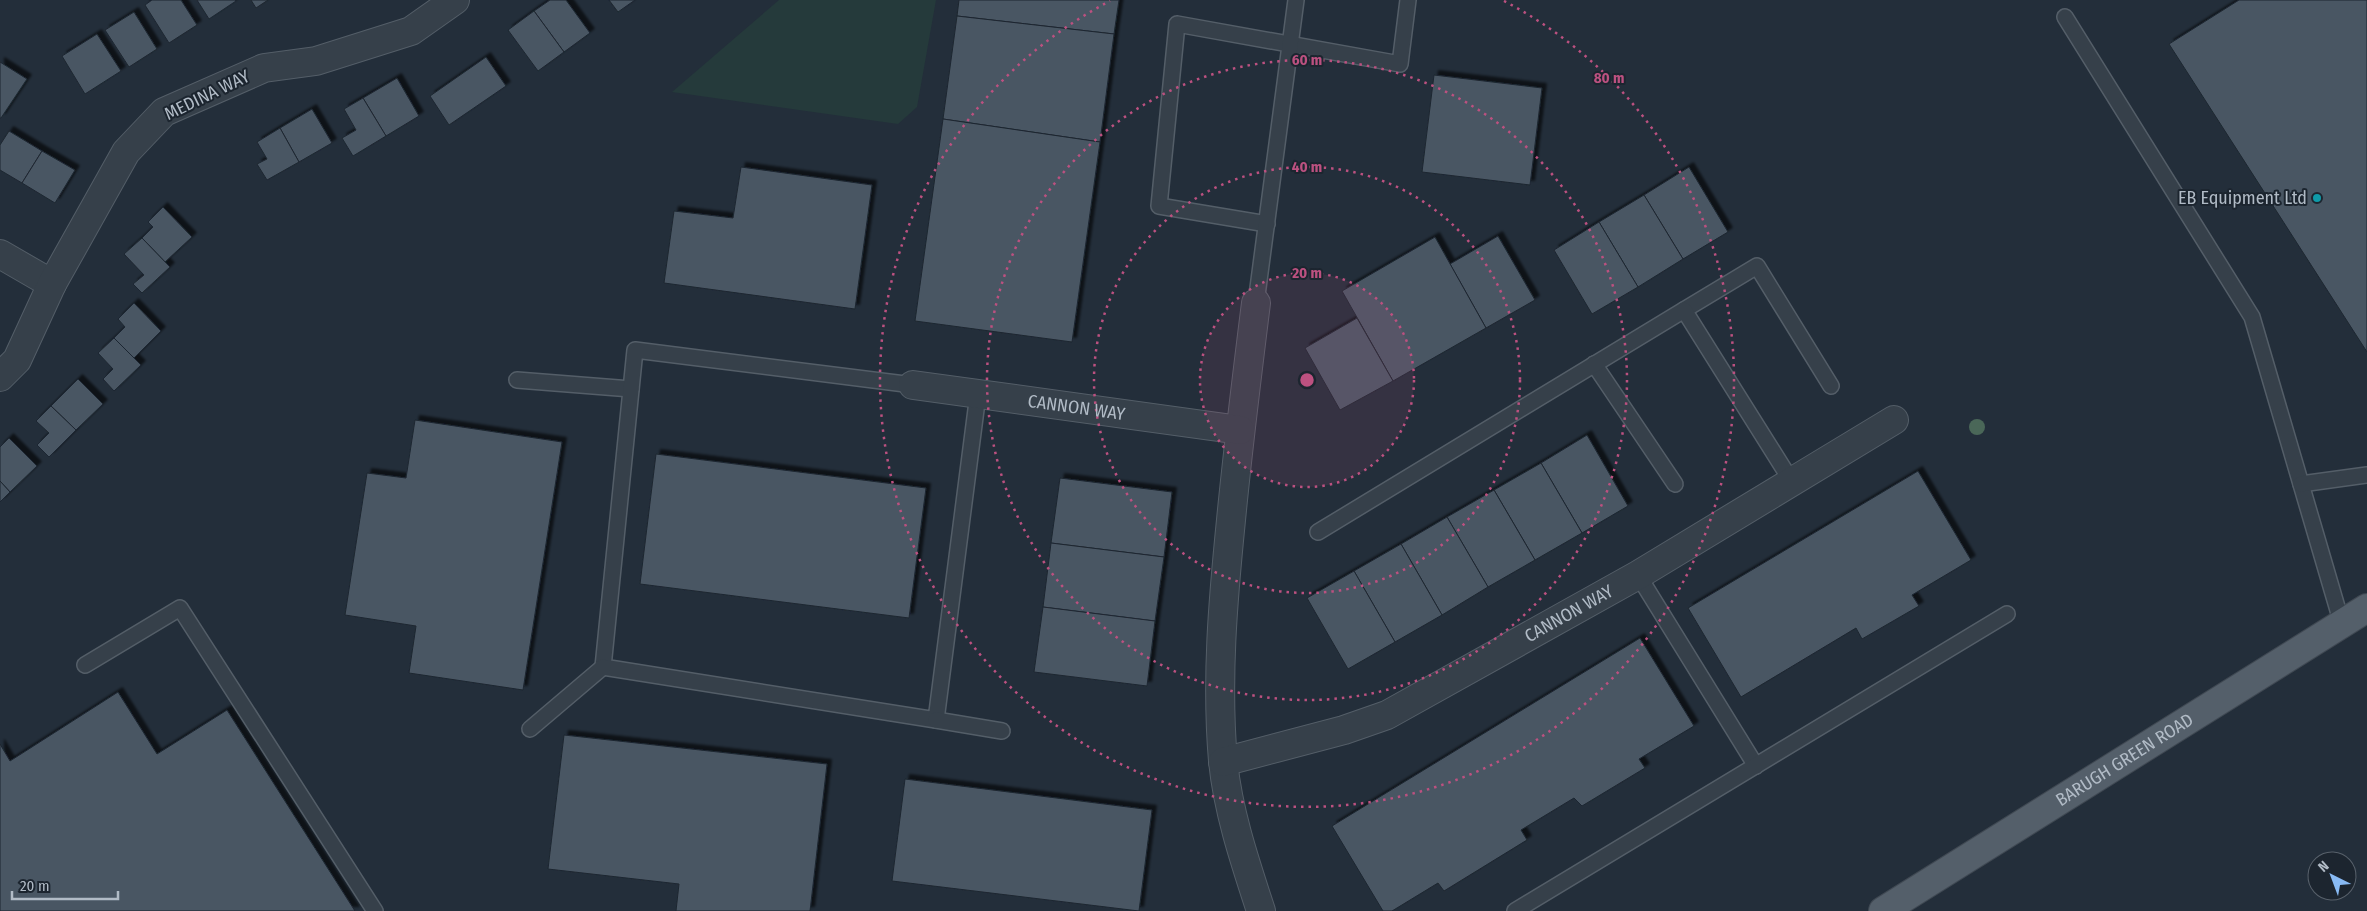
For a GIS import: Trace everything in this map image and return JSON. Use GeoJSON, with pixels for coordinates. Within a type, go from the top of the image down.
{"type":"FeatureCollection","features":[{"type":"Feature","properties":{"kind":"main road","name":"BARUGH GREEN ROAD"},"geometry":{"type":"LineString","coordinates":[[1883,911],[2367,608]]}},
{"type":"Feature","properties":{"kind":"street","name":"MEDINA WAY"},"geometry":{"type":"LineString","coordinates":[[0,377],[17,360],[52,284],[126,152],[164,112],[264,68],[316,61],[411,31],[454,0]]}},
{"type":"Feature","properties":{"kind":"street"},"geometry":{"type":"LineString","coordinates":[[0,254],[52,284]]}},
{"type":"Feature","properties":{"kind":"street"},"geometry":{"type":"LineString","coordinates":[[1256,303],[1240,430],[1221,618],[1224,762],[1232,811],[1261,911]]}},
{"type":"Feature","properties":{"kind":"street","name":"CANNON WAY"},"geometry":{"type":"LineString","coordinates":[[913,385],[1240,430]]}},
{"type":"Feature","properties":{"kind":"street","name":"CANNON WAY"},"geometry":{"type":"LineString","coordinates":[[1224,762],[1344,730],[1387,715],[1638,575],[1894,420]]}},
{"type":"Feature","properties":{"kind":"lane"},"geometry":{"type":"LineString","coordinates":[[1256,303],[1296,0]]}},
{"type":"Feature","properties":{"kind":"lane"},"geometry":{"type":"LineString","coordinates":[[1267,224],[1159,206],[1177,24],[1400,64],[1408,0]]}},
{"type":"Feature","properties":{"kind":"lane"},"geometry":{"type":"LineString","coordinates":[[2065,17],[2252,317],[2342,624]]}},
{"type":"Feature","properties":{"kind":"lane"},"geometry":{"type":"LineString","coordinates":[[1318,532],[1757,266],[1831,386]]}},
{"type":"Feature","properties":{"kind":"lane"},"geometry":{"type":"LineString","coordinates":[[1684,310],[1792,482]]}},
{"type":"Feature","properties":{"kind":"lane"},"geometry":{"type":"LineString","coordinates":[[530,729],[603,667],[635,350],[913,385]]}},
{"type":"Feature","properties":{"kind":"lane"},"geometry":{"type":"LineString","coordinates":[[1594,364],[1675,484]]}},
{"type":"Feature","properties":{"kind":"lane"},"geometry":{"type":"LineString","coordinates":[[517,380],[631,389]]}},
{"type":"Feature","properties":{"kind":"lane"},"geometry":{"type":"LineString","coordinates":[[936,720],[978,394]]}},
{"type":"Feature","properties":{"kind":"lane"},"geometry":{"type":"LineString","coordinates":[[2301,484],[2367,475]]}},
{"type":"Feature","properties":{"kind":"lane"},"geometry":{"type":"LineString","coordinates":[[1638,575],[1756,766]]}},
{"type":"Feature","properties":{"kind":"lane"},"geometry":{"type":"LineString","coordinates":[[85,666],[180,608],[375,911]]}},
{"type":"Feature","properties":{"kind":"lane"},"geometry":{"type":"LineString","coordinates":[[1515,911],[2007,614]]}},
{"type":"Feature","properties":{"kind":"lane"},"geometry":{"type":"LineString","coordinates":[[603,667],[1002,731]]}},
{"type":"Feature","properties":{"kind":"green space"},"geometry":{"type":"Polygon","coordinates":[[[779,0],[936,0],[917,107],[898,124],[672,92],[779,0]]]}},
{"type":"Feature","properties":{"kind":"building"},"geometry":{"type":"Polygon","coordinates":[[[152,0],[181,0],[197,25],[169,43],[145,5],[152,0]]]}},
{"type":"Feature","properties":{"kind":"building"},"geometry":{"type":"Polygon","coordinates":[[[197,0],[235,0],[236,1],[209,19],[197,0]]]}},
{"type":"Feature","properties":{"kind":"building"},"geometry":{"type":"Polygon","coordinates":[[[251,0],[268,0],[256,8],[251,0]]]}},
{"type":"Feature","properties":{"kind":"building"},"geometry":{"type":"Polygon","coordinates":[[[550,0],[566,0],[590,33],[564,52],[534,11],[550,0]]]}},
{"type":"Feature","properties":{"kind":"building"},"geometry":{"type":"Polygon","coordinates":[[[609,0],[635,0],[618,12],[609,0]]]}},
{"type":"Feature","properties":{"kind":"building"},"geometry":{"type":"Polygon","coordinates":[[[959,0],[1119,0],[1114,34],[957,16],[959,0]]]}},
{"type":"Feature","properties":{"kind":"building","name":"EB Equipment Ltd"},"geometry":{"type":"Polygon","coordinates":[[[2239,0],[2367,0],[2367,352],[2169,44],[2239,0]]]}},
{"type":"Feature","properties":{"kind":"building"},"geometry":{"type":"Polygon","coordinates":[[[534,11],[564,52],[538,71],[508,30],[534,11]]]}},
{"type":"Feature","properties":{"kind":"building"},"geometry":{"type":"Polygon","coordinates":[[[134,12],[157,49],[129,67],[105,30],[134,12]]]}},
{"type":"Feature","properties":{"kind":"building"},"geometry":{"type":"Polygon","coordinates":[[[957,16],[1114,34],[1100,142],[943,119],[957,16]]]}},
{"type":"Feature","properties":{"kind":"building"},"geometry":{"type":"Polygon","coordinates":[[[97,34],[121,71],[85,94],[62,56],[97,34]]]}},
{"type":"Feature","properties":{"kind":"building"},"geometry":{"type":"Polygon","coordinates":[[[486,57],[506,86],[449,125],[430,96],[486,57]]]}},
{"type":"Feature","properties":{"kind":"building"},"geometry":{"type":"Polygon","coordinates":[[[0,62],[27,79],[1,118],[0,118],[0,62]]]}},
{"type":"Feature","properties":{"kind":"building"},"geometry":{"type":"Polygon","coordinates":[[[1434,75],[1542,88],[1530,185],[1422,172],[1434,75]]]}},
{"type":"Feature","properties":{"kind":"building"},"geometry":{"type":"Polygon","coordinates":[[[397,78],[419,116],[386,136],[363,98],[397,78]]]}},
{"type":"Feature","properties":{"kind":"building"},"geometry":{"type":"Polygon","coordinates":[[[363,98],[386,136],[353,156],[342,138],[356,130],[344,109],[363,98]]]}},
{"type":"Feature","properties":{"kind":"building"},"geometry":{"type":"Polygon","coordinates":[[[312,109],[332,143],[299,162],[280,128],[312,109]]]}},
{"type":"Feature","properties":{"kind":"building"},"geometry":{"type":"Polygon","coordinates":[[[943,119],[1100,142],[1072,342],[915,321],[943,119]]]}},
{"type":"Feature","properties":{"kind":"building"},"geometry":{"type":"Polygon","coordinates":[[[280,128],[299,162],[267,180],[257,164],[267,159],[257,142],[280,128]]]}},
{"type":"Feature","properties":{"kind":"building"},"geometry":{"type":"Polygon","coordinates":[[[9,131],[42,151],[22,183],[0,170],[0,145],[9,131]]]}},
{"type":"Feature","properties":{"kind":"building"},"geometry":{"type":"Polygon","coordinates":[[[42,151],[75,170],[55,203],[22,183],[42,151]]]}},
{"type":"Feature","properties":{"kind":"building"},"geometry":{"type":"Polygon","coordinates":[[[741,167],[872,185],[855,309],[664,283],[674,211],[733,218],[741,167]]]}},
{"type":"Feature","properties":{"kind":"building"},"geometry":{"type":"Polygon","coordinates":[[[1689,167],[1728,232],[1683,259],[1644,195],[1689,167]]]}},
{"type":"Feature","properties":{"kind":"building"},"geometry":{"type":"Polygon","coordinates":[[[1644,195],[1683,259],[1638,287],[1599,222],[1644,195]]]}},
{"type":"Feature","properties":{"kind":"building"},"geometry":{"type":"Polygon","coordinates":[[[163,207],[192,237],[165,262],[142,238],[153,227],[148,222],[163,207]]]}},
{"type":"Feature","properties":{"kind":"building"},"geometry":{"type":"Polygon","coordinates":[[[1599,222],[1638,287],[1592,314],[1554,250],[1599,222]]]}},
{"type":"Feature","properties":{"kind":"building"},"geometry":{"type":"Polygon","coordinates":[[[1498,236],[1535,300],[1486,328],[1450,264],[1498,236]]]}},
{"type":"Feature","properties":{"kind":"building"},"geometry":{"type":"Polygon","coordinates":[[[1435,237],[1486,328],[1393,381],[1342,291],[1435,237]]]}},
{"type":"Feature","properties":{"kind":"building"},"geometry":{"type":"Polygon","coordinates":[[[142,238],[170,267],[142,293],[133,284],[144,275],[124,254],[142,238]]]}},
{"type":"Feature","properties":{"kind":"building"},"geometry":{"type":"Polygon","coordinates":[[[134,303],[161,331],[134,358],[114,338],[125,327],[118,319],[134,303]]]}},
{"type":"Feature","properties":{"kind":"building"},"geometry":{"type":"Polygon","coordinates":[[[1357,318],[1393,381],[1340,410],[1305,348],[1357,318]]]}},
{"type":"Feature","properties":{"kind":"building"},"geometry":{"type":"Polygon","coordinates":[[[114,338],[141,365],[114,391],[103,379],[113,369],[98,353],[114,338]]]}},
{"type":"Feature","properties":{"kind":"building"},"geometry":{"type":"Polygon","coordinates":[[[78,379],[103,404],[76,430],[51,406],[78,379]]]}},
{"type":"Feature","properties":{"kind":"building"},"geometry":{"type":"Polygon","coordinates":[[[51,406],[76,430],[49,457],[37,445],[49,433],[36,421],[51,406]]]}},
{"type":"Feature","properties":{"kind":"building"},"geometry":{"type":"Polygon","coordinates":[[[415,420],[562,442],[523,690],[409,673],[416,626],[345,615],[367,473],[406,478],[415,420]]]}},
{"type":"Feature","properties":{"kind":"building"},"geometry":{"type":"Polygon","coordinates":[[[1587,435],[1628,506],[1582,533],[1541,463],[1587,435]]]}},
{"type":"Feature","properties":{"kind":"building"},"geometry":{"type":"Polygon","coordinates":[[[9,438],[37,466],[10,492],[0,481],[0,447],[9,438]]]}},
{"type":"Feature","properties":{"kind":"building"},"geometry":{"type":"Polygon","coordinates":[[[656,454],[926,488],[909,618],[640,584],[656,454]]]}},
{"type":"Feature","properties":{"kind":"building"},"geometry":{"type":"Polygon","coordinates":[[[1541,463],[1582,533],[1535,560],[1494,490],[1541,463]]]}},
{"type":"Feature","properties":{"kind":"building"},"geometry":{"type":"Polygon","coordinates":[[[1918,471],[1971,560],[1912,595],[1919,606],[1862,639],[1856,628],[1741,697],[1688,608],[1918,471]]]}},
{"type":"Feature","properties":{"kind":"building"},"geometry":{"type":"Polygon","coordinates":[[[1060,478],[1172,492],[1164,557],[1051,543],[1060,478]]]}},
{"type":"Feature","properties":{"kind":"building"},"geometry":{"type":"Polygon","coordinates":[[[0,481],[10,492],[0,502],[0,481]]]}},
{"type":"Feature","properties":{"kind":"building"},"geometry":{"type":"Polygon","coordinates":[[[1494,490],[1535,560],[1488,587],[1447,517],[1494,490]]]}},
{"type":"Feature","properties":{"kind":"building"},"geometry":{"type":"Polygon","coordinates":[[[1447,517],[1488,587],[1442,615],[1401,544],[1447,517]]]}},
{"type":"Feature","properties":{"kind":"building"},"geometry":{"type":"Polygon","coordinates":[[[1051,543],[1164,557],[1155,621],[1043,607],[1051,543]]]}},
{"type":"Feature","properties":{"kind":"building"},"geometry":{"type":"Polygon","coordinates":[[[1401,544],[1442,615],[1395,642],[1354,571],[1401,544]]]}},
{"type":"Feature","properties":{"kind":"building"},"geometry":{"type":"Polygon","coordinates":[[[1354,571],[1395,642],[1348,669],[1307,598],[1354,571]]]}},
{"type":"Feature","properties":{"kind":"building"},"geometry":{"type":"Polygon","coordinates":[[[1043,607],[1155,621],[1147,686],[1034,672],[1043,607]]]}},
{"type":"Feature","properties":{"kind":"building"},"geometry":{"type":"Polygon","coordinates":[[[1640,638],[1694,726],[1639,759],[1645,768],[1582,806],[1574,798],[1521,830],[1527,840],[1444,891],[1438,883],[1392,911],[1383,911],[1332,826],[1640,638]]]}},
{"type":"Feature","properties":{"kind":"building"},"geometry":{"type":"Polygon","coordinates":[[[118,692],[157,754],[227,710],[355,911],[0,911],[0,744],[10,761],[118,692]]]}},
{"type":"Feature","properties":{"kind":"building"},"geometry":{"type":"Polygon","coordinates":[[[564,735],[827,764],[810,911],[676,911],[679,884],[548,869],[564,735]]]}},
{"type":"Feature","properties":{"kind":"building"},"geometry":{"type":"Polygon","coordinates":[[[905,779],[1152,810],[1139,911],[892,881],[905,779]]]}},
{"type":"Feature","properties":{"kind":"place","name":"EB Equipment Ltd"},"geometry":{"type":"Point","coordinates":[2317,198]}}]}
